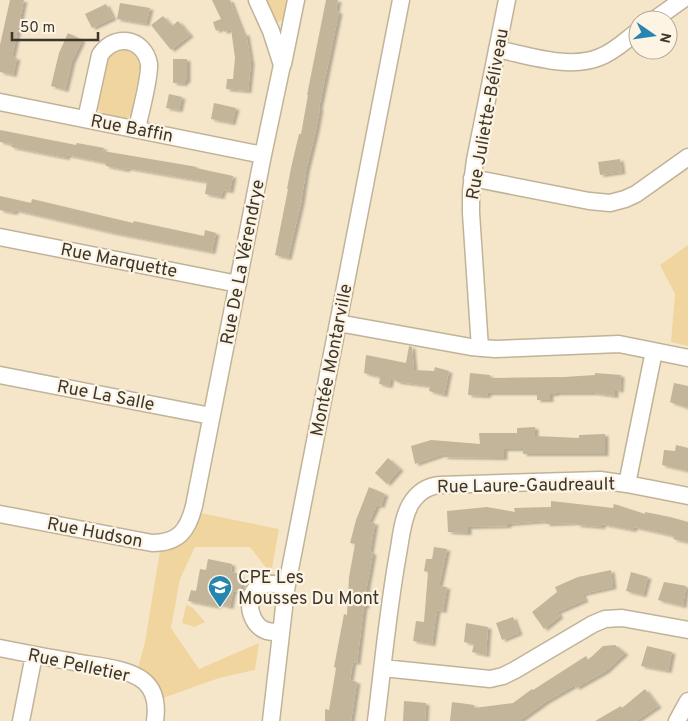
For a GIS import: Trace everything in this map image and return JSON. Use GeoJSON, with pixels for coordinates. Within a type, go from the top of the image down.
{"type":"FeatureCollection","features":[{"type":"Feature","properties":{"kind":"street","name":"Rue De La Vérendrye"},"geometry":{"type":"LineString","coordinates":[[186,528],[194,506],[282,65],[271,31],[257,0]]}},
{"type":"Feature","properties":{"kind":"street"},"geometry":{"type":"LineString","coordinates":[[282,65],[296,0]]}},
{"type":"Feature","properties":{"kind":"street","name":"Montée Montarville"},"geometry":{"type":"LineString","coordinates":[[270,721],[286,586],[401,0]]}},
{"type":"Feature","properties":{"kind":"street","name":"Rue Juliette-Béliveau"},"geometry":{"type":"LineString","coordinates":[[480,348],[470,202],[472,178],[507,0]]}},
{"type":"Feature","properties":{"kind":"street"},"geometry":{"type":"LineString","coordinates":[[668,10],[682,0]]}},
{"type":"Feature","properties":{"kind":"street"},"geometry":{"type":"LineString","coordinates":[[497,49],[565,62],[584,62],[603,56],[628,38]]}},
{"type":"Feature","properties":{"kind":"street"},"geometry":{"type":"LineString","coordinates":[[86,119],[100,55],[105,48],[112,44],[119,41],[128,41],[142,49],[148,63],[137,129]]}},
{"type":"Feature","properties":{"kind":"street","name":"Rue Baffin"},"geometry":{"type":"LineString","coordinates":[[0,102],[263,155]]}},
{"type":"Feature","properties":{"kind":"street"},"geometry":{"type":"LineString","coordinates":[[472,178],[589,201],[610,203],[633,196],[688,157]]}},
{"type":"Feature","properties":{"kind":"street","name":"Rue Marquette"},"geometry":{"type":"LineString","coordinates":[[0,237],[238,284]]}},
{"type":"Feature","properties":{"kind":"street"},"geometry":{"type":"LineString","coordinates":[[338,323],[480,348],[614,344],[688,358]]}},
{"type":"Feature","properties":{"kind":"street"},"geometry":{"type":"LineString","coordinates":[[627,484],[654,351]]}},
{"type":"Feature","properties":{"kind":"street","name":"Rue La Salle"},"geometry":{"type":"LineString","coordinates":[[0,375],[211,416]]}},
{"type":"Feature","properties":{"kind":"street","name":"Rue Laure-Gaudreault"},"geometry":{"type":"LineString","coordinates":[[376,721],[391,594],[405,520],[409,508],[421,492],[432,486],[452,484],[590,480],[627,484],[688,496]]}},
{"type":"Feature","properties":{"kind":"street","name":"Rue Hudson"},"geometry":{"type":"LineString","coordinates":[[0,514],[149,543],[171,541],[186,528]]}},
{"type":"Feature","properties":{"kind":"street"},"geometry":{"type":"LineString","coordinates":[[280,632],[268,632],[261,628],[251,616],[250,605],[253,594],[261,585],[286,586]]}},
{"type":"Feature","properties":{"kind":"street"},"geometry":{"type":"LineString","coordinates":[[383,668],[493,679],[516,670],[605,618],[617,617],[688,630]]}},
{"type":"Feature","properties":{"kind":"street","name":"Rue Pelletier"},"geometry":{"type":"LineString","coordinates":[[0,648],[122,672],[141,679],[151,688],[154,696],[155,721]]}},
{"type":"Feature","properties":{"kind":"street"},"geometry":{"type":"LineString","coordinates":[[21,721],[34,655]]}},
{"type":"Feature","properties":{"kind":"street"},"geometry":{"type":"LineString","coordinates":[[677,721],[688,701]]}},
{"type":"Feature","properties":{"kind":"shaded area"},"geometry":{"type":"Polygon","coordinates":[[[266,0],[287,0],[283,19],[280,22],[275,21],[266,0]]]}},
{"type":"Feature","properties":{"kind":"shaded area"},"geometry":{"type":"Polygon","coordinates":[[[123,49],[135,55],[140,67],[131,114],[129,117],[123,118],[105,114],[96,106],[105,64],[115,52],[123,49]]]}},
{"type":"Feature","properties":{"kind":"shaded area"},"geometry":{"type":"Polygon","coordinates":[[[688,245],[688,346],[671,342],[675,294],[660,265],[688,245]]]}},
{"type":"Feature","properties":{"kind":"shaded area"},"geometry":{"type":"Polygon","coordinates":[[[200,513],[279,529],[271,574],[250,547],[195,547],[180,579],[171,628],[199,669],[259,643],[255,670],[219,678],[163,698],[155,680],[138,668],[145,642],[160,551],[175,548],[187,540],[195,528],[200,513]]]}},
{"type":"Feature","properties":{"kind":"shaded area"},"geometry":{"type":"Polygon","coordinates":[[[186,605],[192,607],[205,622],[194,627],[182,623],[186,605]]]}},
{"type":"Feature","properties":{"kind":"building"},"geometry":{"type":"Polygon","coordinates":[[[10,0],[24,0],[12,57],[17,58],[13,75],[0,72],[0,45],[10,0]]]}},
{"type":"Feature","properties":{"kind":"building"},"geometry":{"type":"Polygon","coordinates":[[[212,0],[230,0],[243,34],[246,33],[251,63],[248,91],[226,89],[227,79],[233,79],[235,58],[231,29],[224,32],[222,28],[216,31],[213,22],[221,19],[212,0]]]}},
{"type":"Feature","properties":{"kind":"building"},"geometry":{"type":"Polygon","coordinates":[[[326,0],[338,0],[336,11],[339,12],[301,203],[288,258],[275,255],[291,168],[299,134],[301,134],[326,0]]]}},
{"type":"Feature","properties":{"kind":"building"},"geometry":{"type":"Polygon","coordinates":[[[120,3],[150,8],[146,24],[117,19],[120,3]]]}},
{"type":"Feature","properties":{"kind":"building"},"geometry":{"type":"Polygon","coordinates":[[[106,4],[113,18],[92,28],[85,14],[106,4]]]}},
{"type":"Feature","properties":{"kind":"building"},"geometry":{"type":"Polygon","coordinates":[[[163,16],[172,26],[178,21],[190,35],[171,50],[151,25],[163,16]]]}},
{"type":"Feature","properties":{"kind":"building"},"geometry":{"type":"Polygon","coordinates":[[[68,33],[82,40],[72,61],[65,90],[51,86],[59,53],[68,33]]]}},
{"type":"Feature","properties":{"kind":"building"},"geometry":{"type":"Polygon","coordinates":[[[173,59],[187,59],[187,81],[184,84],[173,83],[173,59]]]}},
{"type":"Feature","properties":{"kind":"building"},"geometry":{"type":"Polygon","coordinates":[[[169,94],[182,97],[179,110],[166,108],[169,94]]]}},
{"type":"Feature","properties":{"kind":"building"},"geometry":{"type":"Polygon","coordinates":[[[214,103],[236,108],[232,123],[211,119],[214,103]]]}},
{"type":"Feature","properties":{"kind":"building"},"geometry":{"type":"Polygon","coordinates":[[[0,130],[76,145],[77,143],[104,148],[103,151],[197,167],[233,176],[230,191],[223,190],[221,197],[205,194],[207,182],[127,168],[126,170],[106,166],[106,163],[67,155],[66,158],[11,147],[12,144],[0,142],[0,130]]]}},
{"type":"Feature","properties":{"kind":"building"},"geometry":{"type":"Polygon","coordinates":[[[620,159],[622,172],[600,175],[598,162],[620,159]]]}},
{"type":"Feature","properties":{"kind":"building"},"geometry":{"type":"Polygon","coordinates":[[[0,196],[31,203],[32,199],[133,223],[134,221],[204,236],[205,230],[216,233],[212,252],[114,233],[15,210],[14,213],[0,210],[0,196]]]}},
{"type":"Feature","properties":{"kind":"building"},"geometry":{"type":"Polygon","coordinates":[[[409,346],[412,347],[414,370],[434,371],[435,367],[449,371],[444,395],[429,391],[430,386],[398,382],[391,378],[389,386],[379,384],[380,377],[364,373],[366,355],[406,363],[409,346]]]}},
{"type":"Feature","properties":{"kind":"building"},"geometry":{"type":"Polygon","coordinates":[[[470,373],[490,375],[490,378],[564,377],[595,375],[595,373],[621,375],[620,391],[615,389],[615,396],[595,393],[555,393],[550,394],[550,400],[537,400],[537,393],[488,393],[487,396],[468,395],[470,373]]]}},
{"type":"Feature","properties":{"kind":"building"},"geometry":{"type":"Polygon","coordinates":[[[674,383],[688,386],[688,408],[670,402],[674,383]]]}},
{"type":"Feature","properties":{"kind":"building"},"geometry":{"type":"Polygon","coordinates":[[[535,427],[535,436],[579,438],[579,435],[605,434],[605,454],[523,454],[523,449],[504,449],[504,458],[444,457],[444,454],[415,464],[411,446],[431,440],[480,444],[479,433],[517,433],[517,428],[535,427]]]}},
{"type":"Feature","properties":{"kind":"building"},"geometry":{"type":"Polygon","coordinates":[[[676,445],[688,448],[688,471],[662,465],[664,450],[675,451],[676,445]]]}},
{"type":"Feature","properties":{"kind":"building"},"geometry":{"type":"Polygon","coordinates":[[[388,458],[400,469],[387,484],[375,473],[388,458]]]}},
{"type":"Feature","properties":{"kind":"building"},"geometry":{"type":"Polygon","coordinates":[[[369,487],[385,494],[381,506],[377,505],[369,522],[375,523],[370,552],[373,553],[357,663],[353,662],[350,680],[357,682],[351,721],[325,721],[325,709],[329,710],[336,668],[334,667],[344,614],[347,615],[349,577],[355,544],[350,543],[356,520],[369,487]]]}},
{"type":"Feature","properties":{"kind":"building"},"geometry":{"type":"Polygon","coordinates":[[[551,501],[613,508],[614,504],[645,514],[645,512],[688,522],[688,542],[673,539],[674,536],[634,527],[633,530],[602,524],[602,527],[577,525],[577,523],[546,524],[546,521],[508,524],[508,526],[468,527],[468,533],[448,532],[447,511],[487,507],[515,512],[514,508],[551,507],[551,501]]]}},
{"type":"Feature","properties":{"kind":"building"},"geometry":{"type":"Polygon","coordinates":[[[434,547],[447,549],[439,586],[447,587],[443,611],[437,610],[432,644],[413,641],[416,621],[424,622],[428,572],[424,571],[426,559],[432,559],[434,547]]]}},
{"type":"Feature","properties":{"kind":"building"},"geometry":{"type":"Polygon","coordinates":[[[208,559],[232,564],[231,572],[238,573],[237,576],[243,577],[240,592],[233,591],[230,607],[218,604],[218,607],[188,601],[191,590],[196,591],[200,569],[206,570],[208,559]]]}},
{"type":"Feature","properties":{"kind":"building"},"geometry":{"type":"Polygon","coordinates":[[[611,570],[613,587],[582,594],[585,600],[557,612],[560,616],[544,629],[532,612],[557,592],[555,587],[578,577],[611,570]]]}},
{"type":"Feature","properties":{"kind":"building"},"geometry":{"type":"Polygon","coordinates":[[[631,572],[648,577],[643,595],[626,591],[631,572]]]}},
{"type":"Feature","properties":{"kind":"building"},"geometry":{"type":"Polygon","coordinates":[[[664,582],[686,586],[683,606],[658,600],[664,582]]]}},
{"type":"Feature","properties":{"kind":"building"},"geometry":{"type":"Polygon","coordinates":[[[513,617],[519,633],[502,640],[496,623],[513,617]]]}},
{"type":"Feature","properties":{"kind":"building"},"geometry":{"type":"Polygon","coordinates":[[[466,623],[488,627],[486,655],[472,652],[474,644],[464,642],[466,623]]]}},
{"type":"Feature","properties":{"kind":"building"},"geometry":{"type":"Polygon","coordinates":[[[615,645],[625,653],[606,671],[576,688],[575,685],[547,701],[519,721],[450,721],[452,702],[474,705],[474,708],[513,703],[586,656],[588,660],[603,646],[615,645]]]}},
{"type":"Feature","properties":{"kind":"building"},"geometry":{"type":"Polygon","coordinates":[[[647,646],[672,652],[668,671],[641,666],[647,646]]]}},
{"type":"Feature","properties":{"kind":"building"},"geometry":{"type":"Polygon","coordinates":[[[645,689],[658,706],[636,721],[595,721],[621,706],[622,708],[645,689]]]}},
{"type":"Feature","properties":{"kind":"building"},"geometry":{"type":"Polygon","coordinates":[[[404,701],[426,703],[425,721],[403,721],[404,701]]]}},
{"type":"Feature","properties":{"kind":"place","name":"CPE Les Mousses Du Mont"},"geometry":{"type":"Point","coordinates":[220,608]}}]}
